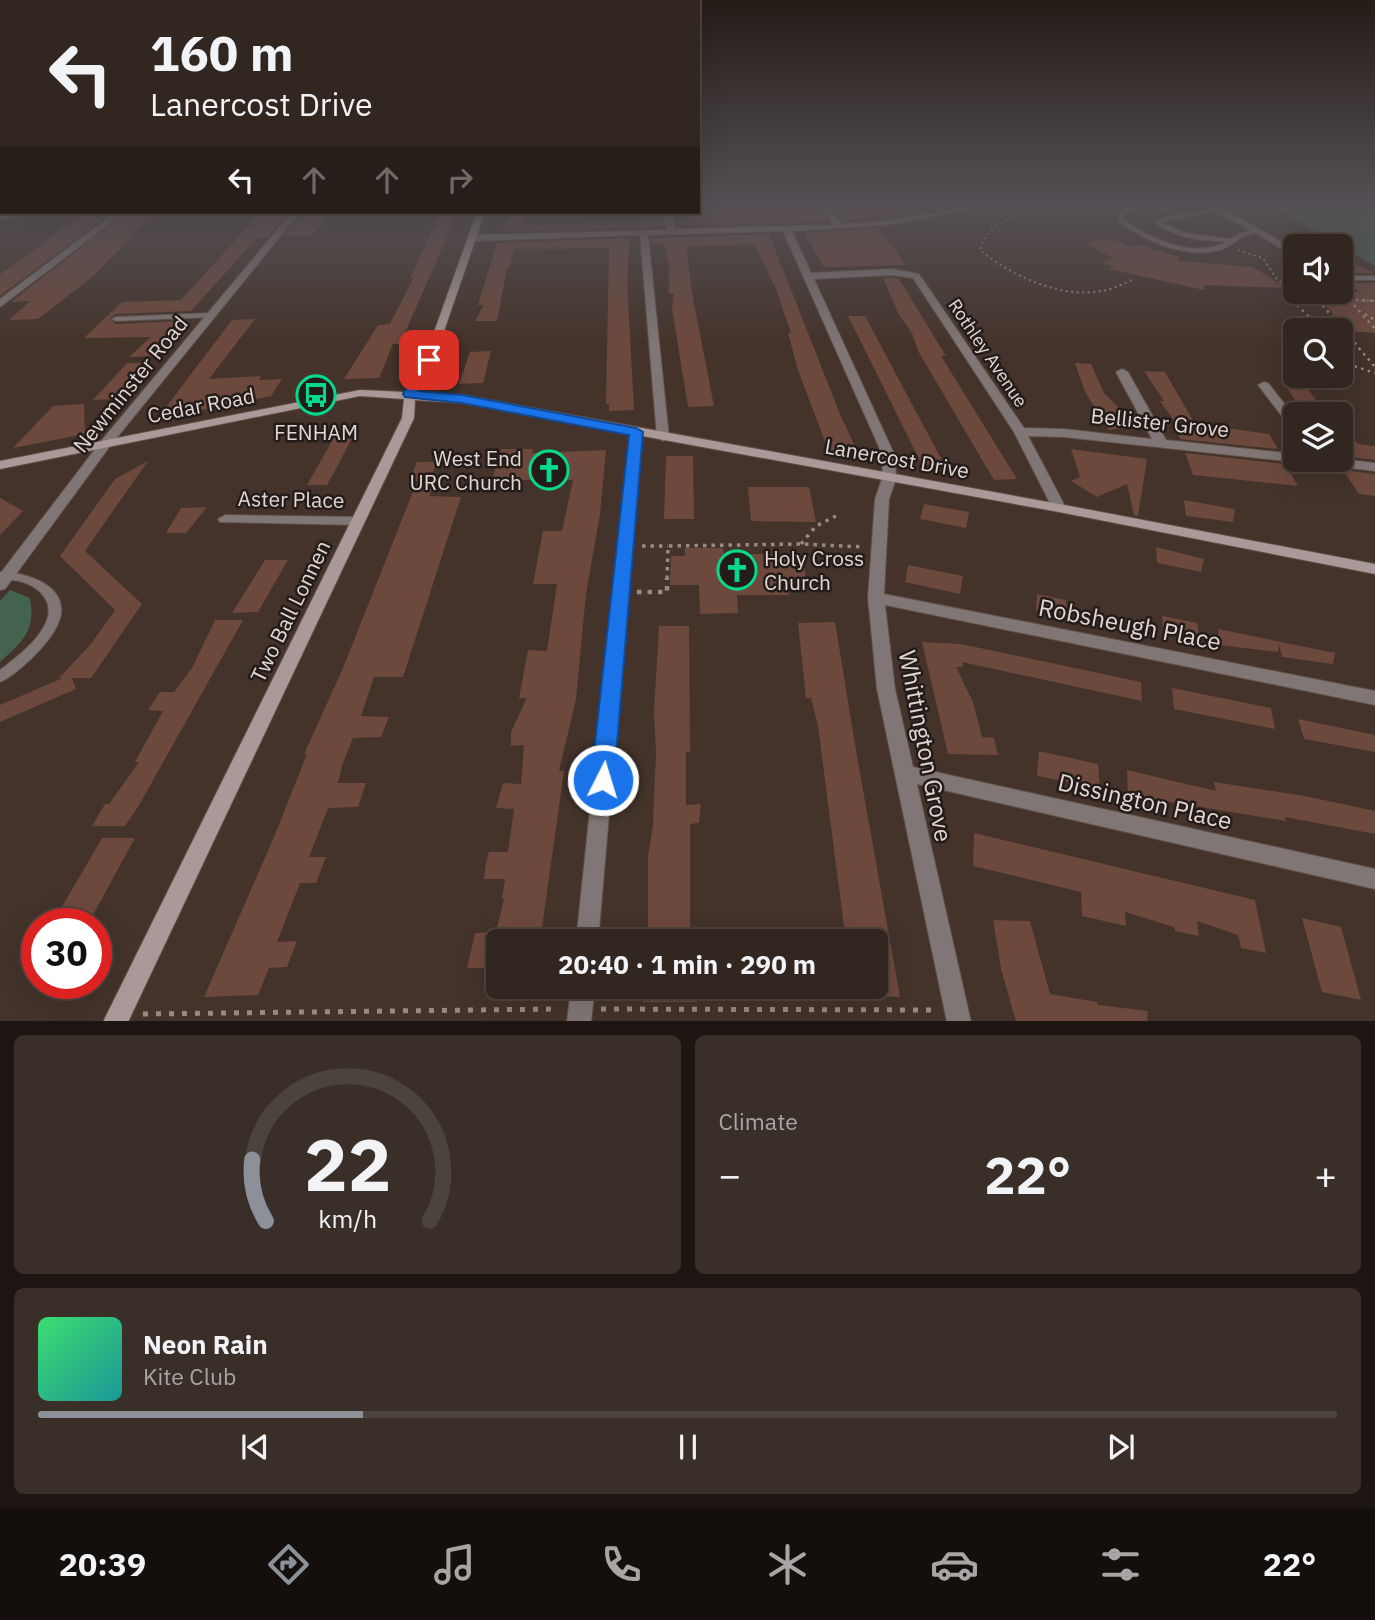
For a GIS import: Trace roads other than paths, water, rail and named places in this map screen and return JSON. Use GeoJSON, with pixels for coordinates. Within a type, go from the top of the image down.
{"type":"FeatureCollection","features":[{"type":"Feature","properties":{"kind":"street"},"geometry":{"type":"LineString","coordinates":[[0,304],[70,251]]}},
{"type":"Feature","properties":{"kind":"street","name":"Newminster Road"},"geometry":{"type":"LineString","coordinates":[[3,579],[106,443],[264,251]]}},
{"type":"Feature","properties":{"kind":"street","name":"Two Ball Lonnen"},"geometry":{"type":"LineString","coordinates":[[117,1018],[408,418],[410,394],[429,360],[466,251]]}},
{"type":"Feature","properties":{"kind":"street"},"geometry":{"type":"LineString","coordinates":[[646,251],[663,436]]}},
{"type":"Feature","properties":{"kind":"street"},"geometry":{"type":"LineString","coordinates":[[797,251],[888,456],[889,479]]}},
{"type":"Feature","properties":{"kind":"street","name":"Rothley Avenue"},"geometry":{"type":"LineString","coordinates":[[810,276],[892,272],[916,276],[1020,432],[1059,508]]}},
{"type":"Feature","properties":{"kind":"street"},"geometry":{"type":"LineString","coordinates":[[1122,372],[1161,443]]}},
{"type":"Feature","properties":{"kind":"street"},"geometry":{"type":"LineString","coordinates":[[1264,385],[1283,410]]}},
{"type":"Feature","properties":{"kind":"street","name":"Cedar Road"},"geometry":{"type":"LineString","coordinates":[[0,465],[360,393],[410,394]]}},
{"type":"Feature","properties":{"kind":"street","name":"Lanercost Drive"},"geometry":{"type":"LineString","coordinates":[[410,394],[462,399],[1059,508],[1375,569]]}},
{"type":"Feature","properties":{"kind":"street"},"geometry":{"type":"LineString","coordinates":[[588,929],[636,432]]}},
{"type":"Feature","properties":{"kind":"street","name":"Bellister Grove"},"geometry":{"type":"LineString","coordinates":[[1020,432],[1064,433],[1283,457]]}},
{"type":"Feature","properties":{"kind":"street"},"geometry":{"type":"LineString","coordinates":[[1353,464],[1375,467]]}},
{"type":"Feature","properties":{"kind":"street","name":"Whittington Grove"},"geometry":{"type":"LineString","coordinates":[[889,479],[882,499],[876,598],[886,689],[957,1016]]}},
{"type":"Feature","properties":{"kind":"street","name":"Aster Place"},"geometry":{"type":"LineString","coordinates":[[225,519],[357,521]]}},
{"type":"Feature","properties":{"kind":"street","name":"Robsheugh Place"},"geometry":{"type":"LineString","coordinates":[[876,598],[1375,698]]}},
{"type":"Feature","properties":{"kind":"street","name":"Dissington Place"},"geometry":{"type":"LineString","coordinates":[[904,773],[1375,879]]}},
{"type":"Feature","properties":{"kind":"lane"},"geometry":{"type":"LineString","coordinates":[[1353,278],[1375,278]]}},
{"type":"Feature","properties":{"kind":"lane"},"geometry":{"type":"LineString","coordinates":[[117,319],[210,315]]}},
{"type":"Feature","properties":{"kind":"lane"},"geometry":{"type":"LineString","coordinates":[[0,677],[29,655],[49,631],[56,610],[50,593],[34,581],[3,579]]}},
{"type":"Feature","properties":{"kind":"place","name":"FENHAM"},"geometry":{"type":"Point","coordinates":[316,395]}},
{"type":"Feature","properties":{"kind":"place","name":"West End URC Church"},"geometry":{"type":"Point","coordinates":[549,470]}},
{"type":"Feature","properties":{"kind":"place","name":"Holy Cross Church"},"geometry":{"type":"Point","coordinates":[737,570]}}]}
